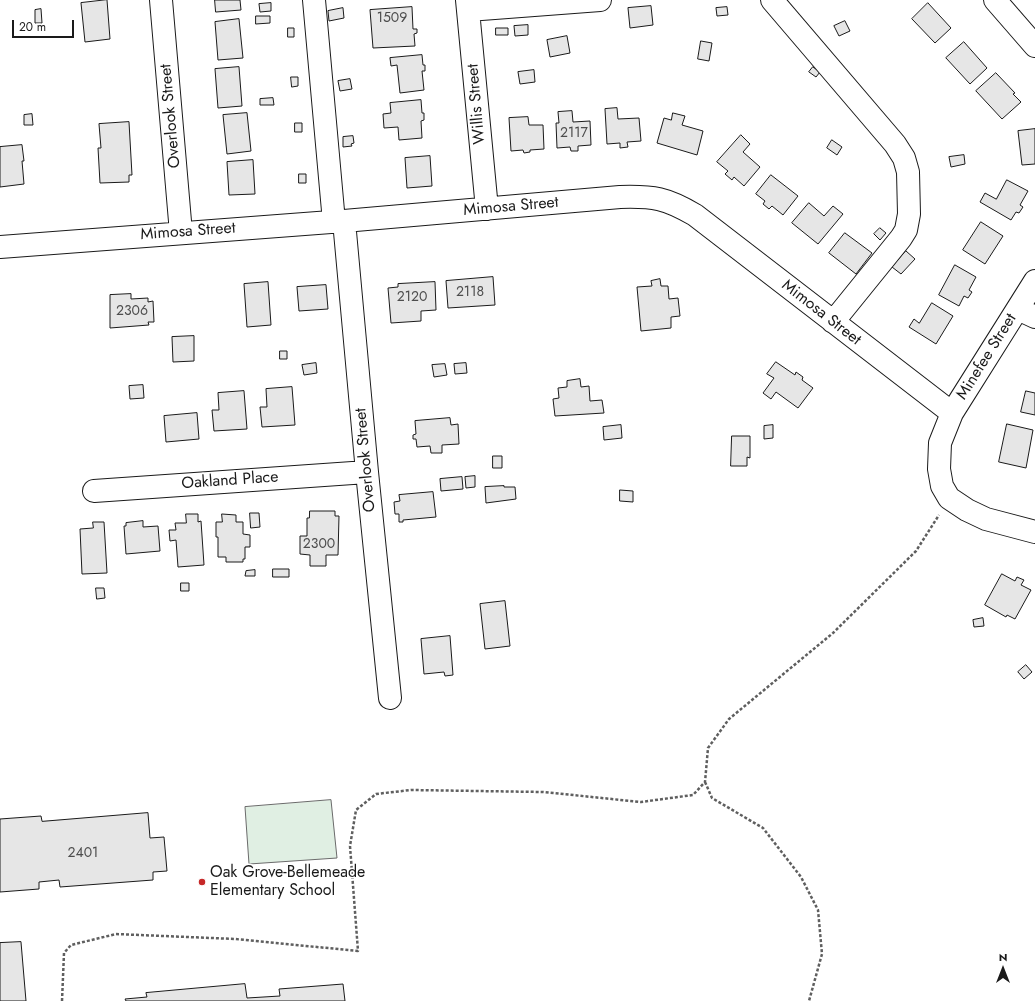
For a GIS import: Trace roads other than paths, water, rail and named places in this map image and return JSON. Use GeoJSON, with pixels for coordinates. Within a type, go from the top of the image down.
{"type":"FeatureCollection","features":[{"type":"Feature","properties":{"kind":"street","name":"Overlook Street"},"geometry":{"type":"LineString","coordinates":[[161,0],[181,233]]}},
{"type":"Feature","properties":{"kind":"street","name":"Overlook Street"},"geometry":{"type":"LineString","coordinates":[[314,0],[390,698]]}},
{"type":"Feature","properties":{"kind":"street"},"geometry":{"type":"LineString","coordinates":[[468,5],[600,0]]}},
{"type":"Feature","properties":{"kind":"street"},"geometry":{"type":"LineString","coordinates":[[772,0],[895,144],[907,164],[909,214],[906,230],[833,322]]}},
{"type":"Feature","properties":{"kind":"street"},"geometry":{"type":"LineString","coordinates":[[995,0],[1035,46]]}},
{"type":"Feature","properties":{"kind":"street","name":"Willis Street"},"geometry":{"type":"LineString","coordinates":[[468,5],[487,209]]}},
{"type":"Feature","properties":{"kind":"street","name":"Mimosa Street"},"geometry":{"type":"LineString","coordinates":[[0,247],[339,221],[620,197],[661,199],[678,206],[695,216],[952,413]]}},
{"type":"Feature","properties":{"kind":"street","name":"Minefee Street"},"geometry":{"type":"LineString","coordinates":[[1035,281],[1026,313],[952,413],[940,443],[938,470],[942,486],[949,498],[967,510],[986,519],[1035,532]]}},
{"type":"Feature","properties":{"kind":"street","name":"Oakland Place"},"geometry":{"type":"LineString","coordinates":[[94,491],[366,472]]}},
{"type":"Feature","properties":{"kind":"place","name":"Oak Grove-Bellemeade Elementary School"},"geometry":{"type":"Point","coordinates":[202,882]}}]}
